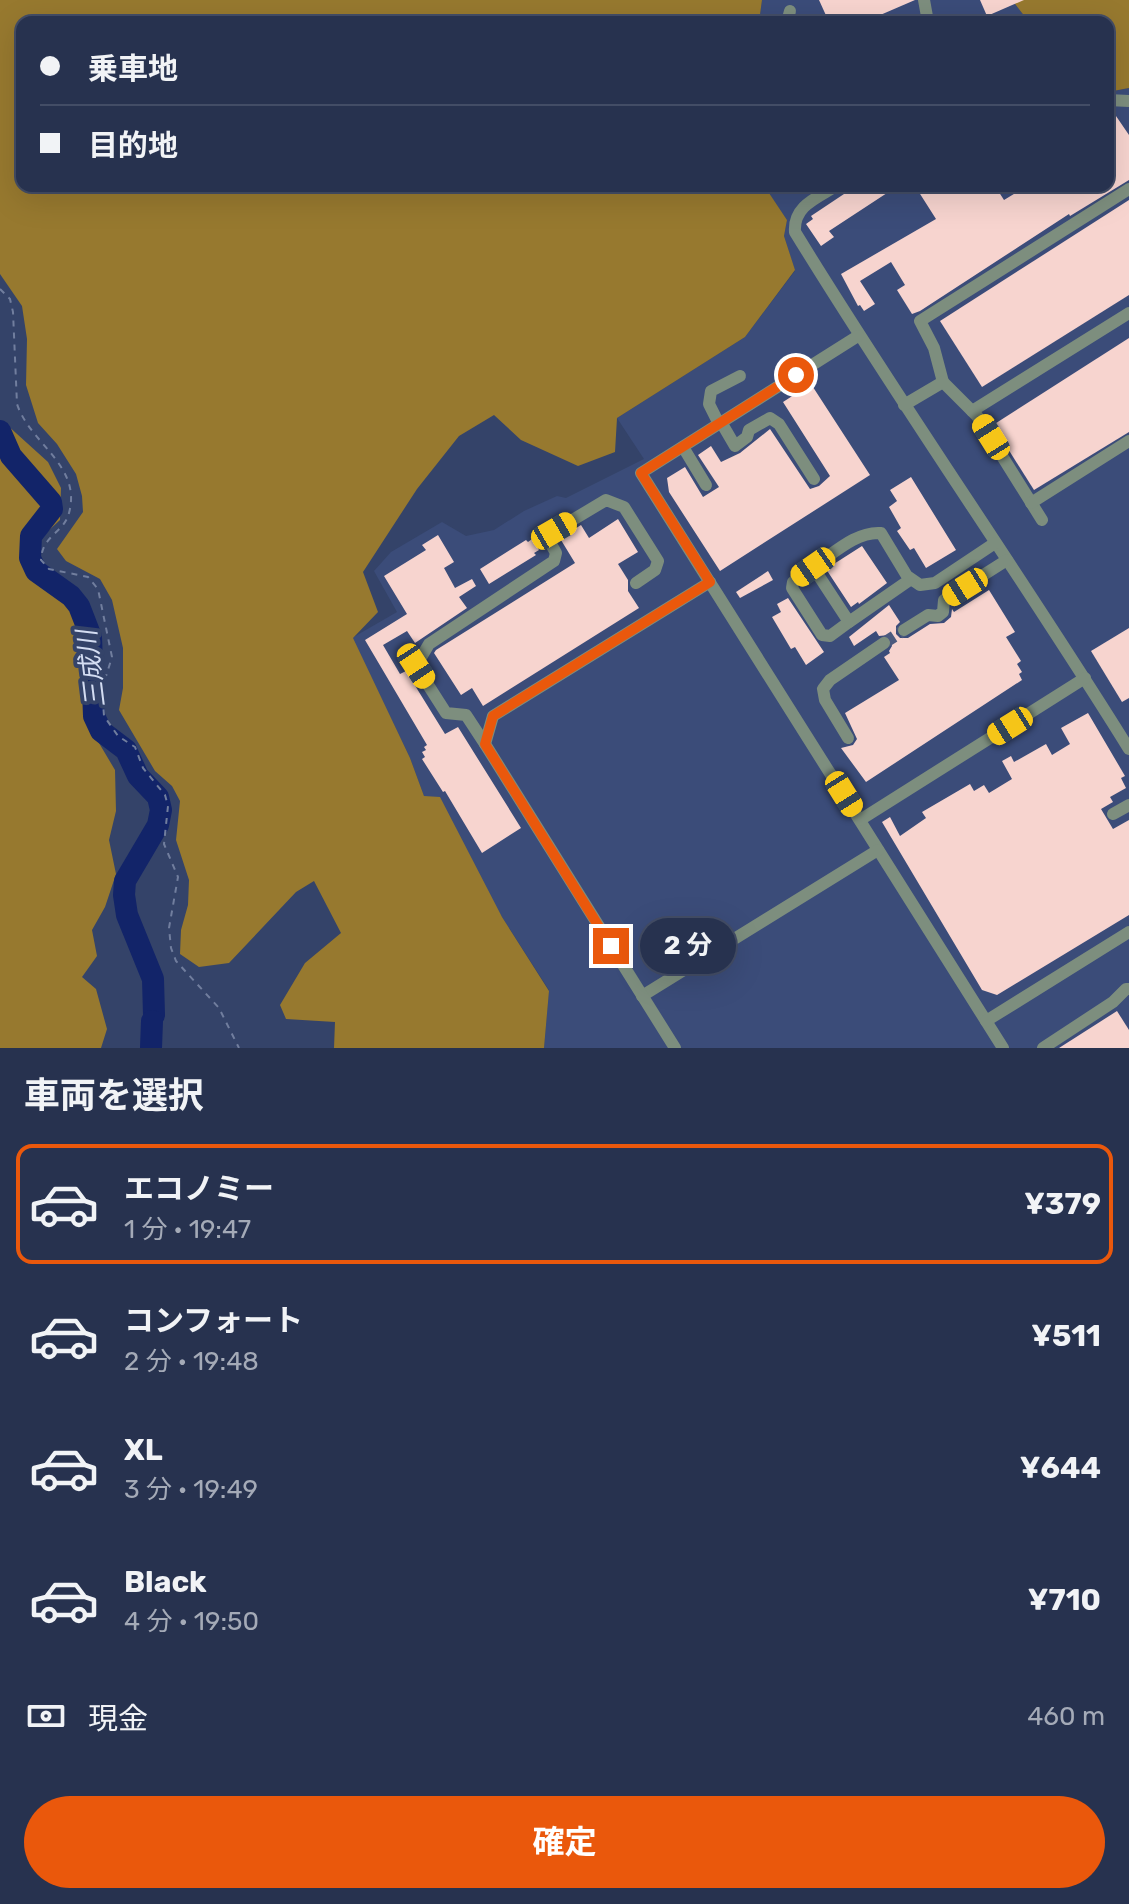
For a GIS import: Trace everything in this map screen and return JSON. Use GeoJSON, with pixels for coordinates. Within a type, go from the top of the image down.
{"type":"FeatureCollection","features":[{"type":"Feature","properties":{"kind":"street"},"geometry":{"type":"LineString","coordinates":[[1042,520],[972,411],[943,382],[934,348],[920,321],[1129,189]]}},
{"type":"Feature","properties":{"kind":"street"},"geometry":{"type":"LineString","coordinates":[[813,192],[794,221],[795,232],[858,336],[1129,749]]}},
{"type":"Feature","properties":{"kind":"street"},"geometry":{"type":"LineString","coordinates":[[972,411],[1129,313]]}},
{"type":"Feature","properties":{"kind":"street"},"geometry":{"type":"LineString","coordinates":[[858,336],[641,473],[1003,1048]]}},
{"type":"Feature","properties":{"kind":"street"},"geometry":{"type":"LineString","coordinates":[[740,376],[711,391],[709,404],[735,446],[747,437],[749,430],[770,418],[779,424],[814,479]]}},
{"type":"Feature","properties":{"kind":"street"},"geometry":{"type":"LineString","coordinates":[[904,405],[943,382]]}},
{"type":"Feature","properties":{"kind":"street"},"geometry":{"type":"LineString","coordinates":[[1031,503],[1129,441]]}},
{"type":"Feature","properties":{"kind":"street"},"geometry":{"type":"LineString","coordinates":[[683,447],[706,485]]}},
{"type":"Feature","properties":{"kind":"street"},"geometry":{"type":"LineString","coordinates":[[636,583],[655,570],[658,561],[624,507],[606,500],[554,531],[551,544],[556,553],[554,561],[429,644],[416,666],[446,713],[466,715],[675,1048]]}},
{"type":"Feature","properties":{"kind":"street"},"geometry":{"type":"LineString","coordinates":[[911,579],[830,636],[822,635],[792,588],[793,582],[813,567],[858,537],[872,532],[881,533],[911,579],[920,585],[935,583],[995,543]]}},
{"type":"Feature","properties":{"kind":"street"},"geometry":{"type":"LineString","coordinates":[[904,630],[928,615],[938,616],[943,612],[944,600],[1007,560]]}},
{"type":"Feature","properties":{"kind":"street"},"geometry":{"type":"LineString","coordinates":[[813,567],[849,622]]}},
{"type":"Feature","properties":{"kind":"street"},"geometry":{"type":"LineString","coordinates":[[485,744],[493,716],[710,582]]}},
{"type":"Feature","properties":{"kind":"street"},"geometry":{"type":"LineString","coordinates":[[848,738],[825,700],[823,689],[830,680],[884,643]]}},
{"type":"Feature","properties":{"kind":"street"},"geometry":{"type":"LineString","coordinates":[[860,820],[1085,678]]}},
{"type":"Feature","properties":{"kind":"street"},"geometry":{"type":"LineString","coordinates":[[1113,814],[1129,805]]}},
{"type":"Feature","properties":{"kind":"street"},"geometry":{"type":"LineString","coordinates":[[642,996],[878,850]]}},
{"type":"Feature","properties":{"kind":"street"},"geometry":{"type":"LineString","coordinates":[[986,1021],[1129,932]]}},
{"type":"Feature","properties":{"kind":"street"},"geometry":{"type":"LineString","coordinates":[[1043,1048],[1129,989]]}},
{"type":"Feature","properties":{"kind":"path"},"geometry":{"type":"LineString","coordinates":[[0,289],[10,299],[13,312],[17,404],[21,418],[62,465],[70,479],[69,514],[41,548],[41,560],[49,569],[88,577],[98,589],[112,657],[102,689],[104,716],[118,736],[135,747],[143,768],[165,795],[168,806],[164,844],[178,877],[169,928],[171,948],[176,961],[219,1008],[239,1048]]}},
{"type":"Feature","properties":{"kind":"shaded area"},"geometry":{"type":"Polygon","coordinates":[[[0,0],[762,0],[760,16],[16,16],[16,192],[769,192],[787,220],[784,236],[795,270],[745,337],[617,418],[615,452],[578,466],[521,440],[494,415],[459,436],[417,489],[363,572],[378,612],[353,638],[410,758],[424,796],[440,797],[502,917],[549,991],[544,1048],[334,1048],[335,1022],[286,1019],[280,1005],[305,963],[341,933],[314,881],[296,892],[229,963],[199,967],[180,954],[189,880],[176,840],[180,801],[172,786],[155,771],[119,710],[123,688],[123,648],[112,600],[100,579],[66,561],[57,549],[83,512],[82,496],[76,474],[57,444],[38,423],[26,385],[27,339],[22,306],[0,274],[0,0]]]}},
{"type":"Feature","properties":{"kind":"shaded area"},"geometry":{"type":"Polygon","coordinates":[[[762,0],[1012,0],[1024,16],[760,16],[762,0]]]}},
{"type":"Feature","properties":{"kind":"shaded area"},"geometry":{"type":"Polygon","coordinates":[[[1012,0],[1129,0],[1129,88],[1114,91],[1114,16],[1024,16],[1012,0]]]}},
{"type":"Feature","properties":{"kind":"shaded area"},"geometry":{"type":"Polygon","coordinates":[[[1129,88],[1129,1048],[544,1048],[549,990],[424,796],[410,758],[352,638],[397,612],[374,571],[391,552],[442,522],[466,536],[494,530],[524,511],[557,496],[566,498],[644,459],[617,418],[745,337],[795,271],[784,236],[787,220],[768,192],[1114,192],[1114,91],[1129,88]]]}},
{"type":"Feature","properties":{"kind":"shaded area"},"geometry":{"type":"Polygon","coordinates":[[[0,422],[48,462],[61,488],[60,520],[31,547],[35,566],[87,600],[95,624],[101,665],[93,716],[96,738],[115,770],[116,811],[109,840],[116,874],[105,907],[92,930],[97,956],[82,977],[96,989],[107,1029],[101,1048],[0,1048],[0,422]]]}},
{"type":"Feature","properties":{"kind":"building"},"geometry":{"type":"Polygon","coordinates":[[[819,0],[915,0],[878,16],[826,16],[819,0]]]}},
{"type":"Feature","properties":{"kind":"building"},"geometry":{"type":"Polygon","coordinates":[[[980,0],[1024,0],[987,16],[980,0]]]}},
{"type":"Feature","properties":{"kind":"building"},"geometry":{"type":"Polygon","coordinates":[[[1114,116],[1129,135],[1129,180],[1114,189],[1114,116]]]}},
{"type":"Feature","properties":{"kind":"building"},"geometry":{"type":"Polygon","coordinates":[[[847,192],[887,193],[829,231],[834,237],[821,246],[806,224],[813,219],[811,216],[847,192]]]}},
{"type":"Feature","properties":{"kind":"building"},"geometry":{"type":"Polygon","coordinates":[[[919,192],[999,192],[1004,200],[1017,192],[1109,192],[1069,214],[920,311],[912,314],[897,290],[905,285],[891,262],[860,281],[875,304],[864,311],[858,306],[841,274],[936,219],[919,192]]]}},
{"type":"Feature","properties":{"kind":"building"},"geometry":{"type":"Polygon","coordinates":[[[1129,200],[1129,295],[982,387],[940,321],[1129,200]]]}},
{"type":"Feature","properties":{"kind":"building"},"geometry":{"type":"Polygon","coordinates":[[[1129,338],[1129,432],[1034,490],[993,425],[1129,338]]]}},
{"type":"Feature","properties":{"kind":"building"},"geometry":{"type":"Polygon","coordinates":[[[811,384],[870,475],[720,571],[669,492],[667,478],[685,467],[703,497],[719,487],[698,455],[711,446],[721,462],[740,453],[770,429],[810,489],[819,486],[830,476],[783,402],[811,384]]]}},
{"type":"Feature","properties":{"kind":"building"},"geometry":{"type":"Polygon","coordinates":[[[911,477],[956,550],[926,568],[914,548],[910,550],[897,531],[901,528],[889,507],[897,501],[890,490],[911,477]]]}},
{"type":"Feature","properties":{"kind":"building"},"geometry":{"type":"Polygon","coordinates":[[[618,519],[638,552],[618,564],[628,580],[628,591],[639,608],[483,706],[472,688],[461,695],[434,653],[436,650],[575,563],[562,537],[581,525],[589,538],[618,519]]]}},
{"type":"Feature","properties":{"kind":"building"},"geometry":{"type":"Polygon","coordinates":[[[438,535],[454,562],[444,568],[455,588],[472,579],[476,586],[459,597],[467,608],[415,643],[407,631],[383,645],[400,674],[406,671],[445,734],[458,727],[521,828],[482,853],[422,759],[427,745],[365,640],[407,614],[384,576],[426,550],[422,545],[438,535]]]}},
{"type":"Feature","properties":{"kind":"building"},"geometry":{"type":"Polygon","coordinates":[[[532,539],[539,550],[534,553],[536,555],[489,584],[480,569],[532,539]]]}},
{"type":"Feature","properties":{"kind":"building"},"geometry":{"type":"Polygon","coordinates":[[[862,546],[887,583],[851,607],[826,569],[862,546]]]}},
{"type":"Feature","properties":{"kind":"building"},"geometry":{"type":"Polygon","coordinates":[[[768,571],[773,580],[740,598],[736,592],[768,571]]]}},
{"type":"Feature","properties":{"kind":"building"},"geometry":{"type":"Polygon","coordinates":[[[989,590],[1015,632],[1006,637],[1021,661],[1017,664],[1022,680],[866,782],[841,748],[853,745],[857,739],[845,713],[899,680],[884,657],[890,653],[892,646],[889,635],[879,636],[876,631],[854,646],[849,637],[889,605],[900,622],[896,626],[896,634],[900,638],[908,638],[930,624],[944,623],[951,617],[952,609],[954,612],[989,590]]]}},
{"type":"Feature","properties":{"kind":"building"},"geometry":{"type":"Polygon","coordinates":[[[788,598],[824,652],[806,665],[795,647],[791,649],[772,617],[781,612],[777,604],[788,598]]]}},
{"type":"Feature","properties":{"kind":"building"},"geometry":{"type":"Polygon","coordinates":[[[1129,628],[1129,698],[1122,702],[1091,651],[1129,628]]]}},
{"type":"Feature","properties":{"kind":"building"},"geometry":{"type":"Polygon","coordinates":[[[1088,713],[1125,776],[1121,778],[1126,788],[1110,797],[1113,802],[1101,809],[1113,829],[1129,820],[1129,915],[997,995],[982,990],[882,822],[890,817],[900,836],[926,818],[922,812],[970,784],[974,791],[984,785],[989,793],[1012,779],[1002,761],[1011,756],[1014,762],[1046,744],[1052,755],[1070,744],[1061,728],[1088,713]]]}},
{"type":"Feature","properties":{"kind":"building"},"geometry":{"type":"Polygon","coordinates":[[[1117,1011],[1129,1030],[1129,1048],[1059,1048],[1117,1011]]]}},
{"type":"Feature","properties":{"kind":"waterway","name":"三成川"},"geometry":{"type":"LineString","coordinates":[[0,431],[11,456],[51,502],[52,509],[31,536],[30,558],[36,571],[71,596],[79,606],[91,637],[94,716],[101,731],[126,750],[138,776],[158,797],[161,810],[158,825],[125,881],[124,895],[127,915],[153,979],[154,1015]]}},
{"type":"Feature","properties":{"kind":"waterway","name":"三成川"},"geometry":{"type":"LineString","coordinates":[[151,1048],[152,1021]]}},
{"type":"Feature","properties":{"kind":"tunnel"},"geometry":{"type":"LineString","coordinates":[[884,643],[904,630]]}},
{"type":"Feature","properties":{"kind":"route"},"geometry":{"type":"LineString","coordinates":[[611,946],[485,744],[493,716],[710,582],[641,473],[796,375]]}}]}
